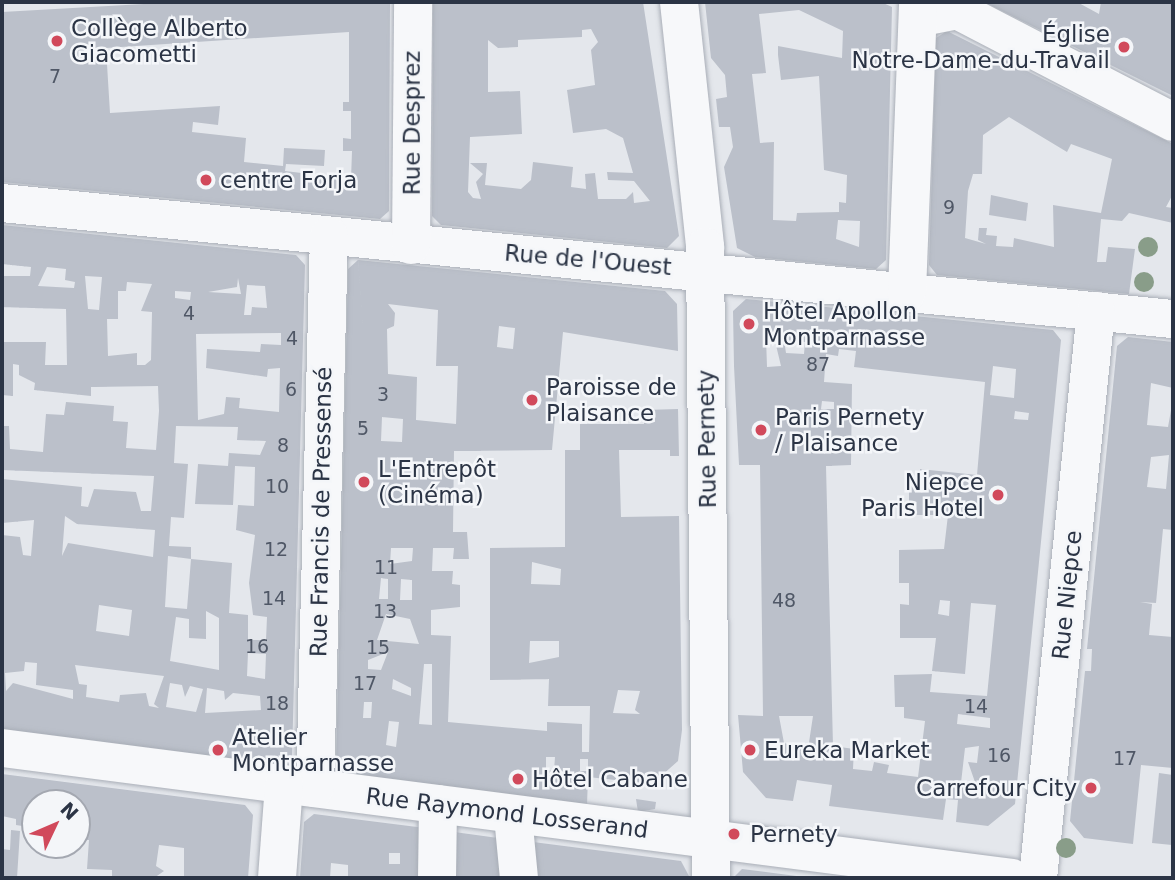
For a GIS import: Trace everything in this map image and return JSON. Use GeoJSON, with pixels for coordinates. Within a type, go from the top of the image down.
{"type":"FeatureCollection","features":[{"type":"Feature","properties":{"kind":"street","name":"Rue Desprez"},"geometry":{"type":"LineString","coordinates":[[411,245],[413,2]]}},
{"type":"Feature","properties":{"kind":"street","name":"Rue Pernety"},"geometry":{"type":"LineString","coordinates":[[679,2],[704,271],[711,878]]}},
{"type":"Feature","properties":{"kind":"street"},"geometry":{"type":"LineString","coordinates":[[907,292],[916,31],[920,9],[957,10],[1173,122]]}},
{"type":"Feature","properties":{"kind":"street","name":"Rue de l'Ouest"},"geometry":{"type":"LineString","coordinates":[[2,203],[1173,319]]}},
{"type":"Feature","properties":{"kind":"street","name":"Rue Francis de Pressensé"},"geometry":{"type":"LineString","coordinates":[[277,878],[300,786],[329,236]]}},
{"type":"Feature","properties":{"kind":"street","name":"Rue Niepce"},"geometry":{"type":"LineString","coordinates":[[1038,878],[1096,311]]}},
{"type":"Feature","properties":{"kind":"street","name":"Rue Raymond Losserand"},"geometry":{"type":"LineString","coordinates":[[2,748],[710,841],[911,872],[1012,878]]}},
{"type":"Feature","properties":{"kind":"street"},"geometry":{"type":"LineString","coordinates":[[437,878],[438,804]]}},
{"type":"Feature","properties":{"kind":"street"},"geometry":{"type":"LineString","coordinates":[[513,816],[519,878]]}},
{"type":"Feature","properties":{"kind":"building"},"geometry":{"type":"Polygon","coordinates":[[[179,2],[390,2],[389,211],[380,219],[2,182],[2,12],[179,2]],[[349,32],[106,48],[110,113],[220,106],[218,125],[193,122],[192,132],[246,138],[244,162],[283,166],[284,148],[325,150],[324,166],[286,164],[285,171],[351,179],[352,151],[343,151],[343,138],[351,139],[351,111],[343,111],[343,102],[349,102],[349,32]]]}},
{"type":"Feature","properties":{"kind":"building"},"geometry":{"type":"Polygon","coordinates":[[[433,2],[643,2],[679,236],[667,248],[441,225],[432,216],[433,2]],[[591,29],[582,30],[582,37],[518,40],[518,47],[498,48],[488,40],[488,92],[520,91],[522,134],[470,137],[468,192],[473,198],[481,199],[476,182],[483,174],[470,163],[487,163],[485,185],[521,189],[531,180],[533,162],[573,167],[571,187],[586,189],[585,174],[595,173],[598,199],[626,199],[633,192],[634,203],[650,201],[634,181],[608,180],[607,172],[633,173],[623,138],[606,129],[573,133],[567,90],[595,85],[591,50],[598,42],[591,29]]]}},
{"type":"Feature","properties":{"kind":"building"},"geometry":{"type":"Polygon","coordinates":[[[705,2],[881,2],[892,7],[886,260],[876,269],[755,257],[737,248],[724,167],[733,147],[730,127],[719,127],[716,99],[727,97],[725,75],[711,58],[705,2]],[[799,10],[759,14],[766,73],[752,74],[760,143],[774,142],[773,220],[796,221],[797,213],[839,212],[839,202],[846,203],[847,175],[824,170],[819,76],[781,80],[778,55],[778,46],[842,58],[843,31],[799,10]],[[838,220],[836,239],[859,247],[860,221],[838,220]]]}},
{"type":"Feature","properties":{"kind":"building","name":"Église Notre-Dame-du-Travail"},"geometry":{"type":"Polygon","coordinates":[[[984,2],[1077,2],[1099,14],[1101,2],[1173,2],[1173,96],[984,2]]]}},
{"type":"Feature","properties":{"kind":"building"},"geometry":{"type":"Polygon","coordinates":[[[947,31],[1173,144],[1173,194],[1166,207],[1173,208],[1173,223],[1129,213],[1122,221],[1101,219],[1097,262],[1106,262],[1108,247],[1135,249],[1129,294],[937,275],[929,265],[936,38],[947,31]],[[1009,117],[983,135],[982,174],[973,174],[968,191],[965,238],[986,244],[978,240],[979,228],[987,228],[986,235],[997,236],[996,246],[1013,247],[1014,238],[1054,247],[1053,205],[1101,213],[1112,159],[1071,144],[1067,152],[1009,117]]]}},
{"type":"Feature","properties":{"kind":"building"},"geometry":{"type":"Polygon","coordinates":[[[991,195],[1028,203],[1026,221],[989,215],[991,195]]]}},
{"type":"Feature","properties":{"kind":"building"},"geometry":{"type":"Polygon","coordinates":[[[2,225],[296,255],[305,265],[292,757],[282,766],[2,730],[2,535],[20,537],[23,555],[31,556],[34,520],[2,523],[2,479],[82,487],[81,506],[88,507],[94,489],[136,492],[141,511],[151,511],[154,476],[2,470],[2,426],[9,426],[10,449],[43,452],[46,414],[64,415],[66,402],[114,406],[113,421],[128,422],[126,448],[156,450],[159,411],[158,386],[91,387],[91,396],[34,390],[35,383],[19,375],[19,365],[13,364],[13,396],[2,395],[2,342],[46,342],[45,365],[67,365],[66,309],[2,307],[2,276],[30,276],[31,267],[2,264],[2,225]],[[47,267],[38,286],[74,288],[75,282],[65,280],[66,269],[47,267]],[[85,276],[88,309],[99,310],[102,277],[85,276]],[[238,278],[237,287],[208,292],[241,294],[238,278]],[[127,282],[126,291],[118,291],[118,319],[107,319],[108,356],[137,353],[137,365],[145,365],[151,360],[152,312],[141,311],[152,284],[127,282]],[[247,285],[244,315],[251,315],[252,307],[267,308],[265,286],[247,285]],[[175,291],[175,298],[190,300],[191,292],[175,291]],[[281,333],[196,334],[198,420],[224,414],[226,397],[240,398],[239,408],[279,412],[280,368],[268,369],[267,377],[206,368],[207,349],[260,352],[261,344],[281,345],[281,333]],[[176,426],[174,463],[188,464],[184,518],[171,517],[169,546],[191,547],[191,559],[232,563],[229,613],[248,615],[248,640],[266,640],[267,617],[253,615],[249,583],[255,535],[236,530],[238,505],[254,506],[255,467],[235,466],[233,505],[195,504],[198,464],[228,466],[229,453],[260,455],[266,441],[237,440],[238,427],[176,426]],[[65,516],[62,556],[68,543],[153,557],[155,530],[77,524],[65,516]],[[168,556],[165,607],[187,609],[191,559],[168,556]],[[99,605],[96,631],[129,636],[132,610],[99,605]],[[206,611],[206,639],[189,638],[189,619],[176,617],[170,661],[219,670],[219,618],[206,611]],[[248,653],[247,676],[265,679],[266,654],[248,653]],[[25,662],[24,671],[5,673],[6,691],[13,683],[73,699],[73,690],[36,685],[37,663],[25,662]],[[75,665],[79,684],[87,685],[86,697],[119,702],[120,695],[146,693],[149,706],[159,708],[154,704],[164,676],[75,665]],[[170,683],[166,707],[196,712],[203,689],[190,686],[185,697],[182,685],[170,683]],[[207,688],[205,713],[261,710],[260,696],[233,693],[225,700],[224,691],[207,688]]]}},
{"type":"Feature","properties":{"kind":"building"},"geometry":{"type":"Polygon","coordinates":[[[358,260],[665,291],[677,304],[678,351],[563,332],[552,450],[454,451],[453,532],[467,532],[469,559],[453,559],[454,548],[433,548],[432,571],[453,571],[452,584],[460,585],[460,607],[431,610],[431,635],[451,636],[448,722],[547,731],[547,722],[582,724],[582,752],[589,752],[590,706],[548,706],[549,679],[490,680],[490,548],[565,547],[565,450],[580,450],[580,424],[644,424],[644,410],[678,409],[679,456],[670,456],[670,450],[619,450],[621,517],[679,516],[682,730],[678,761],[652,784],[588,777],[587,805],[344,774],[336,764],[348,269],[358,260]],[[388,304],[395,313],[394,326],[387,329],[388,374],[417,377],[416,420],[456,424],[458,366],[436,366],[438,310],[388,304]],[[499,326],[497,347],[513,349],[515,328],[499,326]],[[382,417],[381,441],[402,442],[403,419],[382,417]],[[391,548],[390,564],[412,561],[413,548],[391,548]],[[532,562],[531,584],[560,585],[561,569],[532,562]],[[381,578],[379,599],[388,599],[388,579],[381,578]],[[401,579],[400,600],[412,600],[412,580],[401,579]],[[386,614],[377,640],[419,644],[410,619],[386,614]],[[530,641],[529,663],[559,657],[559,641],[530,641]],[[388,652],[368,660],[368,669],[381,670],[388,652]],[[424,664],[419,724],[432,725],[432,664],[424,664]],[[393,679],[392,689],[411,696],[411,688],[393,679]],[[618,690],[613,713],[640,714],[635,710],[640,691],[618,690]],[[364,702],[363,718],[371,718],[372,702],[364,702]],[[389,721],[386,745],[396,747],[399,722],[389,721]],[[546,757],[546,770],[554,771],[555,757],[546,757]],[[580,759],[580,771],[588,771],[588,759],[580,759]]]}},
{"type":"Feature","properties":{"kind":"building"},"geometry":{"type":"Polygon","coordinates":[[[746,299],[1053,330],[1061,340],[1015,804],[988,826],[956,822],[958,800],[946,799],[943,820],[829,806],[832,785],[797,780],[793,801],[766,798],[743,772],[738,715],[763,716],[760,465],[739,465],[733,311],[746,299]],[[766,337],[767,367],[781,366],[774,337],[766,337]],[[784,340],[786,353],[804,354],[805,342],[784,340]],[[839,349],[838,356],[826,354],[824,382],[852,384],[851,465],[826,466],[833,746],[854,749],[853,769],[872,771],[874,762],[889,765],[887,773],[918,777],[925,721],[904,718],[904,707],[895,707],[894,675],[932,674],[930,692],[987,696],[996,605],[971,603],[965,674],[932,671],[936,638],[900,638],[900,604],[909,605],[909,583],[899,583],[899,550],[944,549],[948,515],[909,515],[909,482],[920,481],[920,469],[977,475],[985,382],[854,367],[856,351],[839,349]],[[993,366],[990,395],[1014,398],[1016,369],[993,366]],[[822,401],[821,409],[834,409],[834,402],[822,401]],[[1015,411],[1014,419],[1028,420],[1029,413],[1015,411]],[[940,600],[938,614],[949,616],[950,601],[940,600]],[[958,714],[957,724],[990,728],[990,718],[958,714]],[[779,716],[784,743],[808,749],[813,716],[779,716]],[[979,746],[965,748],[961,783],[976,785],[968,762],[977,763],[979,746]]]}},
{"type":"Feature","properties":{"kind":"building"},"geometry":{"type":"Polygon","coordinates":[[[1128,337],[1173,342],[1173,388],[1151,383],[1147,425],[1168,427],[1173,399],[1173,530],[1163,529],[1156,603],[1140,602],[1152,604],[1149,635],[1173,637],[1173,768],[1141,765],[1133,844],[1084,838],[1070,821],[1085,671],[1091,671],[1092,649],[1087,649],[1117,346],[1128,337]],[[1169,455],[1151,457],[1147,487],[1166,489],[1169,455]]]}},
{"type":"Feature","properties":{"kind":"building"},"geometry":{"type":"Polygon","coordinates":[[[1159,773],[1173,775],[1172,845],[1152,843],[1159,773]]]}},
{"type":"Feature","properties":{"kind":"building"},"geometry":{"type":"Polygon","coordinates":[[[2,774],[245,805],[253,815],[248,878],[184,876],[184,848],[159,845],[156,866],[164,871],[154,878],[112,878],[112,870],[87,869],[88,859],[91,859],[91,789],[21,789],[21,826],[16,825],[16,819],[2,816],[2,774]]]}},
{"type":"Feature","properties":{"kind":"building"},"geometry":{"type":"Polygon","coordinates":[[[636,799],[656,802],[655,809],[638,812],[636,799]]]}},
{"type":"Feature","properties":{"kind":"building"},"geometry":{"type":"Polygon","coordinates":[[[314,814],[425,828],[425,878],[348,878],[348,865],[331,863],[330,878],[300,878],[304,822],[314,814]],[[389,853],[389,864],[400,864],[400,853],[389,853]]]}},
{"type":"Feature","properties":{"kind":"building"},"geometry":{"type":"Polygon","coordinates":[[[11,830],[20,831],[17,878],[2,878],[2,849],[10,850],[11,830]]]}},
{"type":"Feature","properties":{"kind":"building"},"geometry":{"type":"Polygon","coordinates":[[[447,831],[498,838],[501,878],[447,878],[447,831]]]}},
{"type":"Feature","properties":{"kind":"building"},"geometry":{"type":"Polygon","coordinates":[[[533,842],[681,861],[690,878],[535,878],[533,842]]]}},
{"type":"Feature","properties":{"kind":"building"},"geometry":{"type":"Polygon","coordinates":[[[742,869],[804,877],[804,878],[733,878],[742,869]]]}},
{"type":"Feature","properties":{"kind":"place","name":"Collège Alberto Giacometti"},"geometry":{"type":"Point","coordinates":[57,41]}},
{"type":"Feature","properties":{"kind":"place","name":"Église Notre-Dame-du-Travail"},"geometry":{"type":"Point","coordinates":[1124,47]}},
{"type":"Feature","properties":{"kind":"place","name":"centre Forja"},"geometry":{"type":"Point","coordinates":[206,180]}},
{"type":"Feature","properties":{"kind":"place","name":"Hôtel Apollon Montparnasse"},"geometry":{"type":"Point","coordinates":[749,324]}},
{"type":"Feature","properties":{"kind":"place","name":"Paroisse de Plaisance"},"geometry":{"type":"Point","coordinates":[532,400]}},
{"type":"Feature","properties":{"kind":"place","name":"Paris Pernety / Plaisance"},"geometry":{"type":"Point","coordinates":[761,430]}},
{"type":"Feature","properties":{"kind":"place","name":"L'Entrepôt (Cinéma)"},"geometry":{"type":"Point","coordinates":[364,482]}},
{"type":"Feature","properties":{"kind":"place","name":"Niepce Paris Hotel"},"geometry":{"type":"Point","coordinates":[998,495]}},
{"type":"Feature","properties":{"kind":"place","name":"Atelier Montparnasse"},"geometry":{"type":"Point","coordinates":[218,750]}},
{"type":"Feature","properties":{"kind":"place","name":"Eureka Market"},"geometry":{"type":"Point","coordinates":[750,750]}},
{"type":"Feature","properties":{"kind":"place","name":"Hôtel Cabane"},"geometry":{"type":"Point","coordinates":[518,779]}},
{"type":"Feature","properties":{"kind":"place","name":"Carrefour City"},"geometry":{"type":"Point","coordinates":[1091,788]}},
{"type":"Feature","properties":{"kind":"place","name":"Pernety"},"geometry":{"type":"Point","coordinates":[734,834]}}]}
